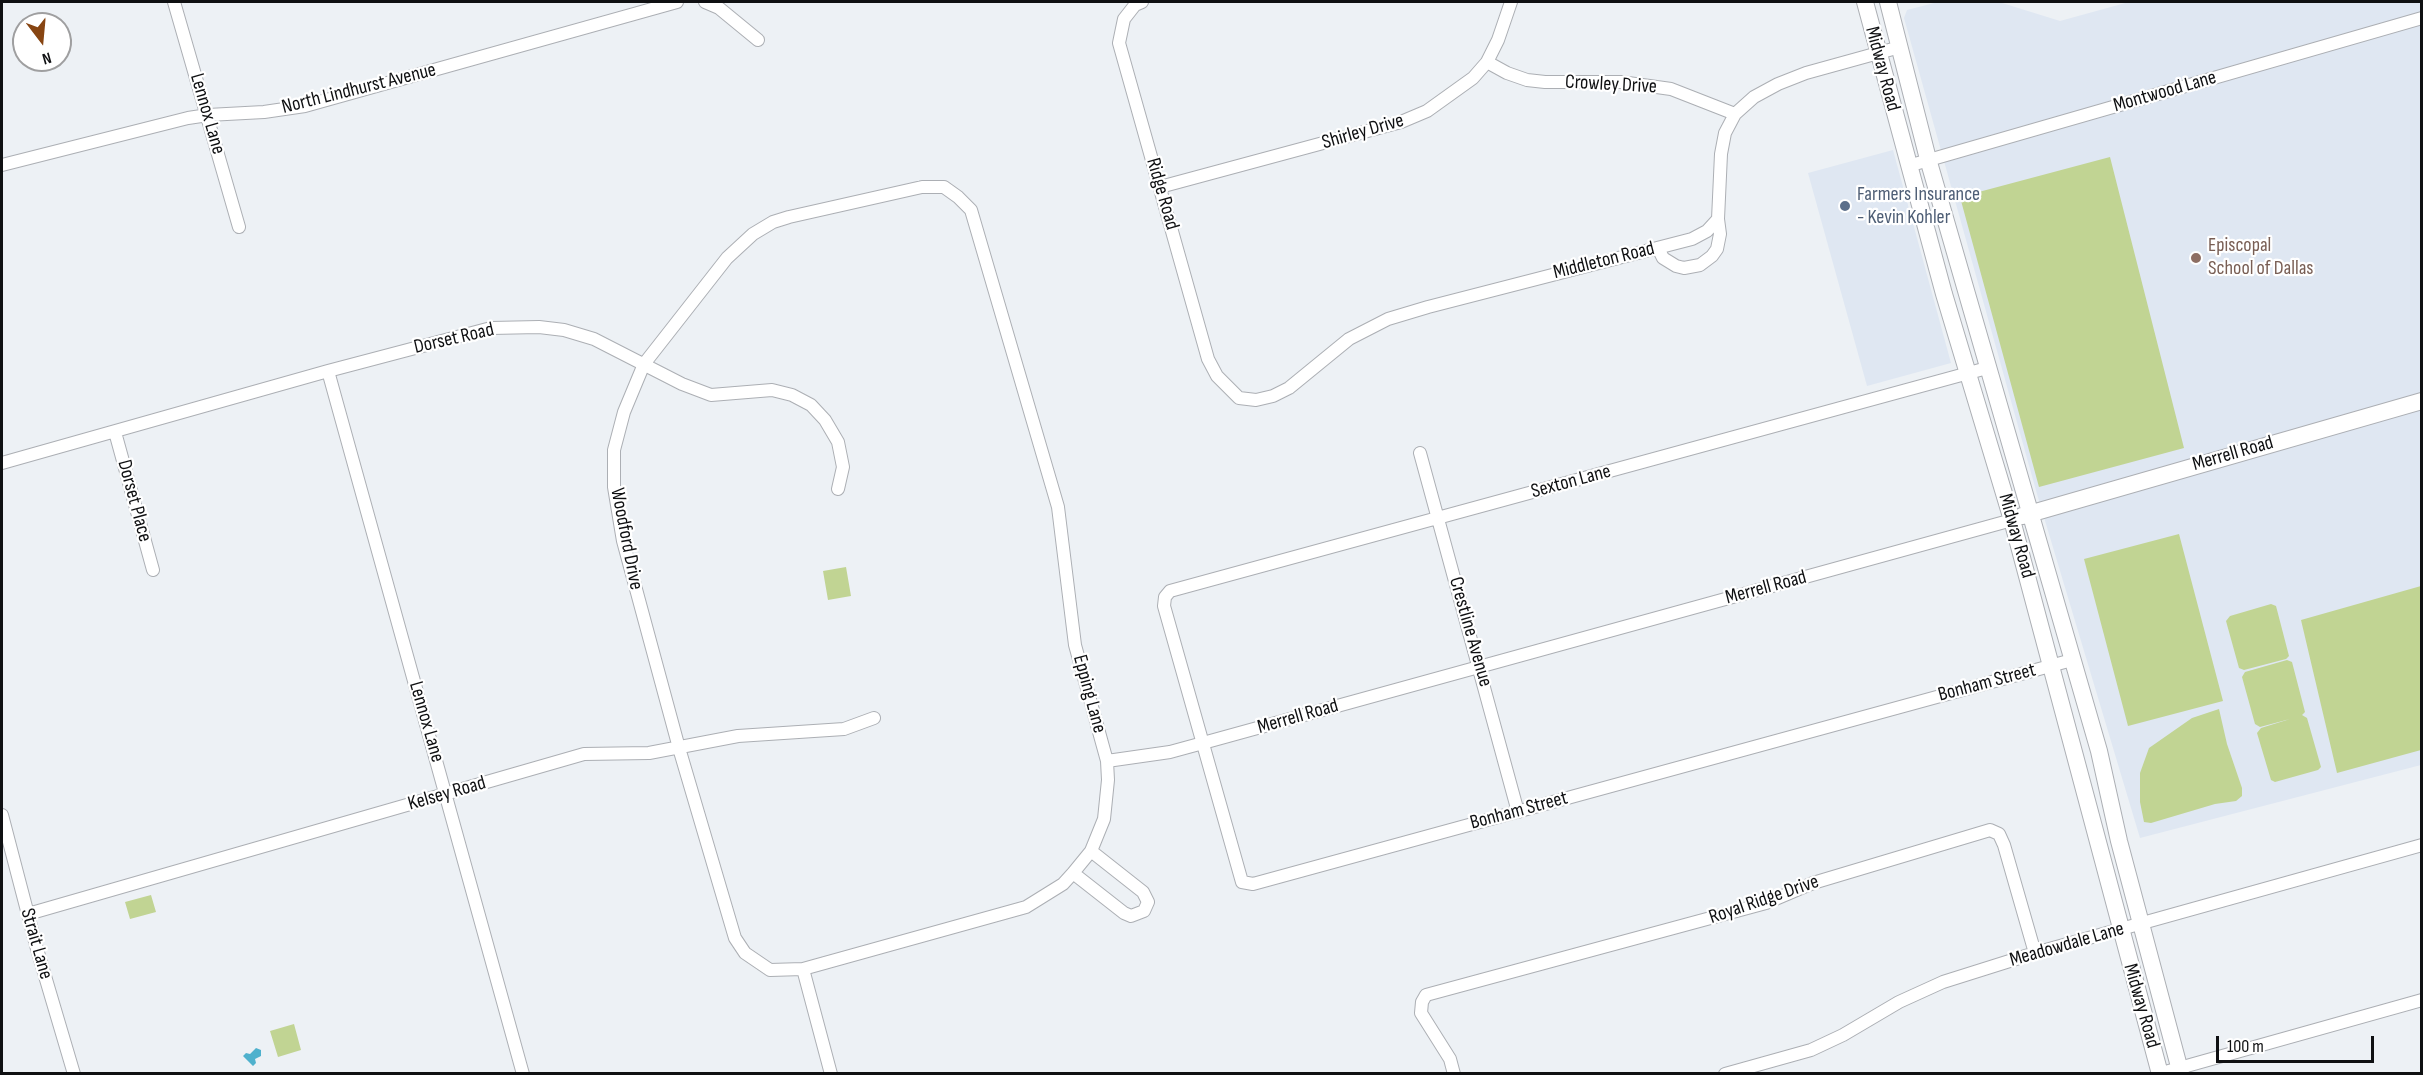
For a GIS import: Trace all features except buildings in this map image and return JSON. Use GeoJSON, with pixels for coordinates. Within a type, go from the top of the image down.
{"type":"FeatureCollection","features":[{"type":"Feature","properties":{"kind":"main road","name":"Midway Road"},"geometry":{"type":"LineString","coordinates":[[1864,2],[1930,246],[2012,520],[2052,665],[2159,1073]]}},
{"type":"Feature","properties":{"kind":"main road","name":"Midway Road"},"geometry":{"type":"LineString","coordinates":[[1888,2],[1928,159],[2098,752],[2180,1070]]}},
{"type":"Feature","properties":{"kind":"main road"},"geometry":{"type":"LineString","coordinates":[[1930,246],[1951,240]]}},
{"type":"Feature","properties":{"kind":"main road","name":"Merrell Road"},"geometry":{"type":"LineString","coordinates":[[2012,520],[2421,401]]}},
{"type":"Feature","properties":{"kind":"street","name":"Lennox Lane"},"geometry":{"type":"LineString","coordinates":[[174,2],[239,227]]}},
{"type":"Feature","properties":{"kind":"street","name":"North Lindhurst Avenue"},"geometry":{"type":"LineString","coordinates":[[2,165],[208,115],[264,112],[304,106],[677,2]]}},
{"type":"Feature","properties":{"kind":"street"},"geometry":{"type":"LineString","coordinates":[[705,2],[719,8],[758,40]]}},
{"type":"Feature","properties":{"kind":"street","name":"Ridge Road"},"geometry":{"type":"LineString","coordinates":[[1142,2],[1135,5],[1124,19],[1119,43],[1208,359],[1227,388]]}},
{"type":"Feature","properties":{"kind":"street","name":"Shirley Drive"},"geometry":{"type":"LineString","coordinates":[[1160,187],[1401,122],[1427,111],[1473,78],[1487,62],[1498,40],[1511,2]]}},
{"type":"Feature","properties":{"kind":"street","name":"Montwood Lane"},"geometry":{"type":"LineString","coordinates":[[1908,166],[2421,18]]}},
{"type":"Feature","properties":{"kind":"street"},"geometry":{"type":"LineString","coordinates":[[1658,248],[1663,258],[1676,266],[1692,267],[1700,265],[1717,249],[1720,234],[1718,219],[1721,154],[1725,133],[1735,114],[1754,97],[1806,73],[1900,47]]}},
{"type":"Feature","properties":{"kind":"street","name":"Crowley Drive"},"geometry":{"type":"LineString","coordinates":[[1487,62],[1507,73],[1527,80],[1621,82],[1671,89],[1735,114]]}},
{"type":"Feature","properties":{"kind":"street","name":"Woodford Drive"},"geometry":{"type":"LineString","coordinates":[[802,969],[770,970],[745,953],[735,938],[679,748],[623,541],[614,487],[614,450],[624,412],[644,364],[727,258],[753,234],[773,222],[922,187],[944,187],[958,197],[971,210],[976,226]]}},
{"type":"Feature","properties":{"kind":"street","name":"Middleton Road"},"geometry":{"type":"LineString","coordinates":[[1227,388],[1239,398],[1256,400],[1273,396],[1289,388],[1349,339],[1388,319],[1692,239],[1707,231],[1718,219]]}},
{"type":"Feature","properties":{"kind":"street","name":"Epping Lane"},"geometry":{"type":"LineString","coordinates":[[802,969],[1026,907],[1063,884],[1074,873],[1091,851],[1104,819],[1108,780],[1107,761],[1075,645],[1058,507],[976,226]]}},
{"type":"Feature","properties":{"kind":"street","name":"Dorset Road"},"geometry":{"type":"LineString","coordinates":[[2,463],[328,371],[491,328],[539,327],[564,330],[594,339],[681,384],[711,395],[772,390],[792,395],[811,405],[825,420],[838,442],[843,467],[838,489]]}},
{"type":"Feature","properties":{"kind":"street","name":"Sexton Lane"},"geometry":{"type":"LineString","coordinates":[[1164,606],[1165,597],[1170,591],[1987,368]]}},
{"type":"Feature","properties":{"kind":"street","name":"Lennox Lane"},"geometry":{"type":"LineString","coordinates":[[328,371],[523,1074]]}},
{"type":"Feature","properties":{"kind":"street","name":"Dorset Place"},"geometry":{"type":"LineString","coordinates":[[115,432],[153,570]]}},
{"type":"Feature","properties":{"kind":"street","name":"Crestline Avenue"},"geometry":{"type":"LineString","coordinates":[[1420,453],[1518,812]]}},
{"type":"Feature","properties":{"kind":"street","name":"Merrell Road"},"geometry":{"type":"LineString","coordinates":[[1107,761],[1159,754],[1203,743],[2012,520]]}},
{"type":"Feature","properties":{"kind":"street","name":"Bonham Street"},"geometry":{"type":"LineString","coordinates":[[1164,606],[1242,882],[1253,884],[2072,660]]}},
{"type":"Feature","properties":{"kind":"street","name":"Kelsey Road"},"geometry":{"type":"LineString","coordinates":[[28,914],[584,754],[649,753],[738,735],[844,729],[874,718]]}},
{"type":"Feature","properties":{"kind":"street","name":"Strait Lane"},"geometry":{"type":"LineString","coordinates":[[2,815],[74,1074]]}},
{"type":"Feature","properties":{"kind":"street","name":"Royal Ridge Drive"},"geometry":{"type":"LineString","coordinates":[[1454,1074],[1450,1059],[1421,1013],[1422,1002],[1426,995],[1766,903],[1813,883],[1990,830],[1999,834],[2004,845],[2035,953]]}},
{"type":"Feature","properties":{"kind":"street","name":"Meadowdale Lane"},"geometry":{"type":"LineString","coordinates":[[1725,1074],[1811,1050],[1843,1035],[1899,1002],[1943,982],[2035,953],[2421,845]]}},
{"type":"Feature","properties":{"kind":"street"},"geometry":{"type":"LineString","coordinates":[[1074,873],[1124,913],[1138,915],[1143,911],[1148,902],[1143,892],[1091,851]]}},
{"type":"Feature","properties":{"kind":"street"},"geometry":{"type":"LineString","coordinates":[[802,969],[831,1074]]}},
{"type":"Feature","properties":{"kind":"street"},"geometry":{"type":"LineString","coordinates":[[2159,1073],[2180,1070],[2421,1000]]}},
{"type":"Feature","properties":{"kind":"shaded area","name":"Episcopal School of Dallas"},"geometry":{"type":"Polygon","coordinates":[[[1938,2],[1999,2],[2060,21],[2129,2],[2421,2],[2421,765],[2140,838],[2037,494],[1904,18],[1907,10],[1938,2]]]}},
{"type":"Feature","properties":{"kind":"shaded area"},"geometry":{"type":"Polygon","coordinates":[[[1893,150],[1951,363],[1867,386],[1808,173],[1893,150]]]}},
{"type":"Feature","properties":{"kind":"green space"},"geometry":{"type":"Polygon","coordinates":[[[2110,157],[2184,448],[2039,487],[1960,197],[2110,157]]]}},
{"type":"Feature","properties":{"kind":"green space"},"geometry":{"type":"Polygon","coordinates":[[[2179,534],[2223,701],[2128,726],[2084,559],[2179,534]]]}},
{"type":"Feature","properties":{"kind":"green space"},"geometry":{"type":"Polygon","coordinates":[[[846,567],[851,596],[828,600],[823,571],[846,567]]]}},
{"type":"Feature","properties":{"kind":"green space"},"geometry":{"type":"Polygon","coordinates":[[[2421,586],[2421,750],[2337,773],[2301,620],[2421,586]]]}},
{"type":"Feature","properties":{"kind":"green space"},"geometry":{"type":"Polygon","coordinates":[[[2271,604],[2276,606],[2289,656],[2286,659],[2244,670],[2239,668],[2226,621],[2230,616],[2271,604]]]}},
{"type":"Feature","properties":{"kind":"green space"},"geometry":{"type":"Polygon","coordinates":[[[2287,660],[2292,662],[2305,712],[2302,715],[2307,718],[2321,767],[2318,770],[2275,782],[2271,780],[2257,733],[2261,728],[2290,719],[2260,727],[2255,724],[2242,677],[2245,672],[2287,660]]]}},
{"type":"Feature","properties":{"kind":"green space"},"geometry":{"type":"Polygon","coordinates":[[[2219,709],[2227,744],[2242,788],[2242,796],[2236,801],[2215,804],[2151,823],[2144,822],[2140,802],[2140,773],[2149,748],[2192,718],[2219,709]]]}},
{"type":"Feature","properties":{"kind":"green space"},"geometry":{"type":"Polygon","coordinates":[[[151,895],[156,912],[130,919],[125,902],[151,895]]]}},
{"type":"Feature","properties":{"kind":"green space"},"geometry":{"type":"Polygon","coordinates":[[[294,1024],[301,1050],[278,1057],[270,1031],[294,1024]]]}},
{"type":"Feature","properties":{"kind":"water"},"geometry":{"type":"Polygon","coordinates":[[[256,1048],[261,1050],[261,1056],[255,1059],[256,1063],[253,1066],[243,1056],[246,1053],[250,1054],[256,1048]]]}},
{"type":"Feature","properties":{"kind":"place","name":"Farmers Insurance - Kevin Kohler"},"geometry":{"type":"Point","coordinates":[1845,206]}},
{"type":"Feature","properties":{"kind":"place","name":"Episcopal School of Dallas"},"geometry":{"type":"Point","coordinates":[2196,258]}}]}
